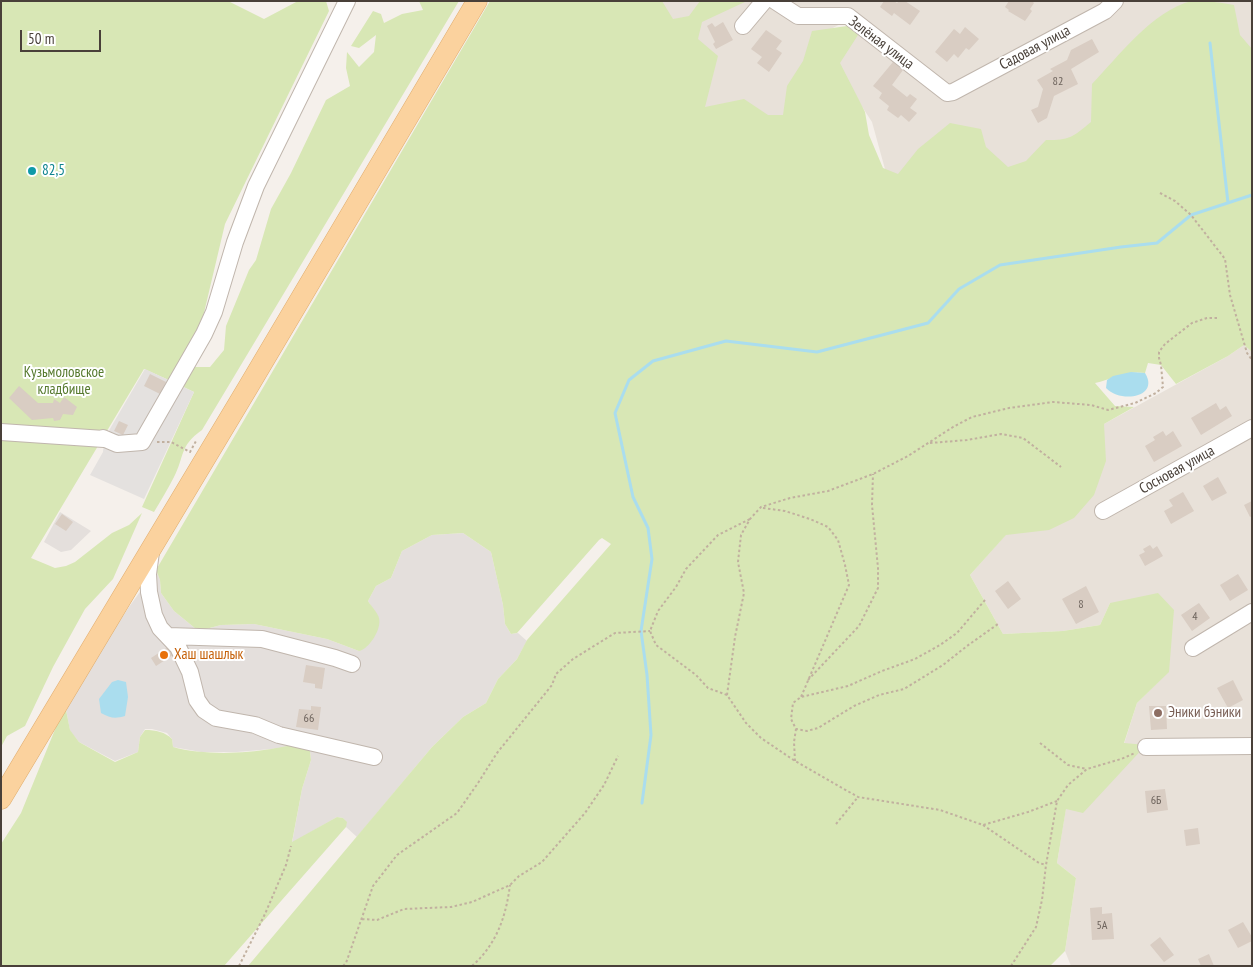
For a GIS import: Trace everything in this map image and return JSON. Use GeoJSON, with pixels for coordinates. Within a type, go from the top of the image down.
{"type":"FeatureCollection","features":[{"type":"Feature","properties":{"kind":"main road"},"geometry":{"type":"LineString","coordinates":[[1,799],[477,1]]}},
{"type":"Feature","properties":{"kind":"street"},"geometry":{"type":"LineString","coordinates":[[1,432],[103,438],[118,444],[142,442],[204,334],[214,312],[235,242],[256,186],[347,1]]}},
{"type":"Feature","properties":{"kind":"street"},"geometry":{"type":"LineString","coordinates":[[743,26],[764,1]]}},
{"type":"Feature","properties":{"kind":"street","name":"Зелёная улица"},"geometry":{"type":"LineString","coordinates":[[775,1],[798,16],[848,16],[944,91],[947,93],[953,92]]}},
{"type":"Feature","properties":{"kind":"street","name":"Садовая улица"},"geometry":{"type":"LineString","coordinates":[[953,92],[1104,4]]}},
{"type":"Feature","properties":{"kind":"street","name":"Сосновая улица"},"geometry":{"type":"LineString","coordinates":[[1103,512],[1119,494],[1252,428]]}},
{"type":"Feature","properties":{"kind":"street"},"geometry":{"type":"LineString","coordinates":[[152,547],[148,574],[150,603],[154,616],[160,628],[178,648],[190,672],[197,700],[204,710],[216,718],[255,726],[279,735],[374,757]]}},
{"type":"Feature","properties":{"kind":"street"},"geometry":{"type":"LineString","coordinates":[[1193,648],[1252,612]]}},
{"type":"Feature","properties":{"kind":"street"},"geometry":{"type":"LineString","coordinates":[[168,636],[262,639],[305,649],[352,664]]}},
{"type":"Feature","properties":{"kind":"street"},"geometry":{"type":"LineString","coordinates":[[1146,747],[1252,746]]}},
{"type":"Feature","properties":{"kind":"path"},"geometry":{"type":"LineString","coordinates":[[1160,193],[1175,201],[1191,216],[1225,259],[1230,295],[1244,345],[1252,360]]}},
{"type":"Feature","properties":{"kind":"path"},"geometry":{"type":"LineString","coordinates":[[727,696],[734,644],[744,593],[738,562],[741,535],[750,519],[761,507],[790,498],[828,491],[873,474],[908,456],[972,417],[1009,408],[1053,402],[1091,405],[1108,410],[1135,403],[1156,393],[1163,387],[1159,358],[1165,344],[1192,323],[1207,318],[1218,318]]}},
{"type":"Feature","properties":{"kind":"path"},"geometry":{"type":"LineString","coordinates":[[928,444],[1001,434],[1023,438],[1061,467]]}},
{"type":"Feature","properties":{"kind":"path"},"geometry":{"type":"LineString","coordinates":[[171,442],[190,452],[196,441]]}},
{"type":"Feature","properties":{"kind":"path"},"geometry":{"type":"LineString","coordinates":[[807,680],[859,626],[878,588],[872,505],[873,474]]}},
{"type":"Feature","properties":{"kind":"path"},"geometry":{"type":"LineString","coordinates":[[761,507],[785,511],[828,527],[838,540],[845,565],[849,585],[801,697]]}},
{"type":"Feature","properties":{"kind":"path"},"geometry":{"type":"LineString","coordinates":[[750,519],[718,535],[686,570],[658,611],[650,631],[656,645],[696,675],[708,688],[727,696],[746,723],[761,738],[795,761],[858,797],[940,810],[983,825],[1039,863],[1046,865]]}},
{"type":"Feature","properties":{"kind":"path"},"geometry":{"type":"LineString","coordinates":[[795,761],[794,742],[796,729],[791,719],[793,703],[801,697],[848,686],[915,659],[957,633],[985,600]]}},
{"type":"Feature","properties":{"kind":"path"},"geometry":{"type":"LineString","coordinates":[[796,729],[807,732],[818,728],[854,706],[879,695],[904,689],[943,665],[998,624]]}},
{"type":"Feature","properties":{"kind":"path"},"geometry":{"type":"LineString","coordinates":[[343,966],[373,886],[397,855],[457,813],[497,752],[552,685],[556,674],[573,659],[615,633],[650,631]]}},
{"type":"Feature","properties":{"kind":"path"},"geometry":{"type":"LineString","coordinates":[[1040,742],[1068,765],[1088,769]]}},
{"type":"Feature","properties":{"kind":"path"},"geometry":{"type":"LineString","coordinates":[[1011,966],[1036,928],[1057,801],[1068,785],[1088,769],[1121,759],[1146,747]]}},
{"type":"Feature","properties":{"kind":"path"},"geometry":{"type":"LineString","coordinates":[[362,919],[377,920],[404,909],[451,907],[472,902],[510,885],[519,876],[542,862],[585,813],[604,785],[618,756]]}},
{"type":"Feature","properties":{"kind":"path"},"geometry":{"type":"LineString","coordinates":[[836,824],[858,797]]}},
{"type":"Feature","properties":{"kind":"path"},"geometry":{"type":"LineString","coordinates":[[983,825],[1028,812],[1057,801]]}},
{"type":"Feature","properties":{"kind":"path"},"geometry":{"type":"LineString","coordinates":[[238,965],[265,914],[286,865],[291,846]]}},
{"type":"Feature","properties":{"kind":"path"},"geometry":{"type":"LineString","coordinates":[[472,966],[498,933],[507,905],[510,885]]}},
{"type":"Feature","properties":{"kind":"shaded area"},"geometry":{"type":"Polygon","coordinates":[[[603,1],[1252,1],[1252,58],[1101,128],[1044,158],[1002,172],[888,180],[872,122],[833,62],[858,32],[846,21],[816,37],[786,118],[704,112],[603,1]]]}},
{"type":"Feature","properties":{"kind":"shaded area"},"geometry":{"type":"Polygon","coordinates":[[[1244,345],[1252,352],[1252,966],[1071,966],[1065,951],[1076,878],[1057,863],[1066,808],[1145,745],[1124,744],[1137,703],[1169,671],[1110,603],[1100,625],[1063,631],[1003,634],[970,575],[1104,424],[1228,356],[1244,345]]]}},
{"type":"Feature","properties":{"kind":"shaded area"},"geometry":{"type":"Polygon","coordinates":[[[145,369],[194,392],[144,499],[90,475],[103,452],[104,439],[145,369]]]}},
{"type":"Feature","properties":{"kind":"shaded area"},"geometry":{"type":"Polygon","coordinates":[[[60,512],[91,531],[71,550],[61,552],[44,542],[60,512]]]}},
{"type":"Feature","properties":{"kind":"shaded area"},"geometry":{"type":"Polygon","coordinates":[[[463,533],[491,552],[503,605],[505,624],[511,634],[518,633],[527,641],[517,659],[498,679],[486,703],[463,717],[432,747],[357,837],[346,827],[346,822],[343,818],[337,817],[292,843],[302,789],[311,760],[310,751],[305,746],[237,752],[201,752],[173,747],[172,739],[167,733],[145,729],[140,737],[138,752],[115,761],[79,742],[70,731],[65,704],[129,607],[156,570],[160,580],[161,593],[174,611],[196,629],[202,630],[221,625],[254,624],[327,639],[359,651],[379,619],[368,601],[376,586],[391,578],[402,551],[432,535],[463,533]]]}},
{"type":"Feature","properties":{"kind":"green space","name":"Кузьмоловское кладбище"},"geometry":{"type":"Polygon","coordinates":[[[1,1],[228,1],[264,19],[298,1],[326,1],[329,11],[225,224],[203,317],[171,381],[144,369],[31,558],[55,568],[66,566],[75,562],[112,533],[129,525],[142,513],[113,579],[85,609],[53,667],[25,726],[7,736],[1,747],[1,1]]]}},
{"type":"Feature","properties":{"kind":"green space"},"geometry":{"type":"Polygon","coordinates":[[[419,1],[459,1],[202,430],[186,446],[174,477],[154,512],[142,507],[194,392],[177,384],[191,367],[210,367],[224,350],[226,326],[249,270],[256,260],[271,209],[291,173],[326,100],[350,86],[346,68],[347,52],[359,67],[374,52],[376,35],[359,48],[351,46],[373,11],[381,14],[384,23],[402,14],[423,10],[419,1]]]}},
{"type":"Feature","properties":{"kind":"green space"},"geometry":{"type":"Polygon","coordinates":[[[490,1],[662,1],[673,19],[689,16],[700,1],[747,1],[702,22],[698,39],[718,56],[705,107],[744,99],[768,115],[783,115],[787,86],[803,61],[812,31],[847,26],[858,35],[840,63],[865,112],[869,135],[883,168],[898,174],[918,149],[950,123],[981,129],[986,147],[1008,167],[1026,161],[1046,140],[1060,140],[1071,137],[1091,122],[1092,84],[1150,24],[1178,6],[1192,1],[1208,1],[1234,5],[1240,35],[1252,49],[1252,352],[1244,345],[1228,356],[1176,384],[1161,365],[1148,363],[1145,373],[1126,374],[1095,383],[1115,406],[1134,407],[1104,424],[1106,461],[1094,495],[1074,518],[1049,530],[1006,535],[970,575],[1003,634],[1063,631],[1100,625],[1110,603],[1158,593],[1174,610],[1169,672],[1137,703],[1124,743],[1146,745],[1083,813],[1066,809],[1057,863],[1076,878],[1065,951],[1050,966],[248,966],[432,747],[463,717],[486,703],[498,679],[517,659],[527,640],[611,544],[602,538],[599,540],[517,633],[511,634],[505,624],[503,605],[491,552],[463,533],[432,535],[402,551],[391,578],[376,586],[368,601],[378,616],[379,628],[371,643],[359,651],[327,639],[254,624],[221,625],[202,630],[196,629],[174,611],[161,593],[160,580],[156,570],[490,1]]]}},
{"type":"Feature","properties":{"kind":"green space"},"geometry":{"type":"Polygon","coordinates":[[[65,705],[70,730],[79,742],[115,762],[138,752],[140,737],[145,730],[163,733],[172,739],[173,747],[184,750],[235,753],[306,746],[310,751],[311,760],[302,789],[292,842],[337,817],[343,818],[347,822],[346,827],[224,966],[1,966],[1,844],[21,813],[65,705]]]}},
{"type":"Feature","properties":{"kind":"water"},"geometry":{"type":"Polygon","coordinates":[[[1131,372],[1145,373],[1148,381],[1147,388],[1143,393],[1137,396],[1121,396],[1106,388],[1107,380],[1113,376],[1131,372]]]}},
{"type":"Feature","properties":{"kind":"water"},"geometry":{"type":"Polygon","coordinates":[[[118,680],[126,682],[128,697],[125,716],[113,718],[101,713],[99,699],[112,682],[118,680]]]}},
{"type":"Feature","properties":{"kind":"building"},"geometry":{"type":"Polygon","coordinates":[[[884,1],[894,1],[897,3],[905,1],[920,11],[910,25],[894,13],[892,16],[880,7],[884,1]]]}},
{"type":"Feature","properties":{"kind":"building"},"geometry":{"type":"Polygon","coordinates":[[[1009,1],[1032,1],[1034,3],[1030,9],[1032,11],[1025,21],[1008,11],[1005,7],[1009,1]]]}},
{"type":"Feature","properties":{"kind":"building"},"geometry":{"type":"Polygon","coordinates":[[[723,22],[733,40],[716,49],[713,44],[715,42],[707,26],[712,23],[715,27],[723,22]]]}},
{"type":"Feature","properties":{"kind":"building"},"geometry":{"type":"Polygon","coordinates":[[[965,27],[979,39],[969,50],[966,48],[958,58],[954,54],[947,62],[935,52],[954,29],[960,34],[965,27]]]}},
{"type":"Feature","properties":{"kind":"building"},"geometry":{"type":"Polygon","coordinates":[[[766,30],[782,41],[776,49],[782,53],[769,72],[757,63],[762,57],[751,49],[766,30]]]}},
{"type":"Feature","properties":{"kind":"building"},"geometry":{"type":"Polygon","coordinates":[[[1092,39],[1099,52],[1071,69],[1078,84],[1054,96],[1047,118],[1038,123],[1031,110],[1038,107],[1043,89],[1037,80],[1053,71],[1050,69],[1067,60],[1071,50],[1092,39]]]}},
{"type":"Feature","properties":{"kind":"building"},"geometry":{"type":"Polygon","coordinates":[[[893,62],[903,70],[892,85],[907,97],[910,94],[917,99],[910,108],[917,113],[909,122],[901,115],[898,118],[887,110],[889,106],[879,98],[882,93],[873,86],[893,62]]]}},
{"type":"Feature","properties":{"kind":"building"},"geometry":{"type":"Polygon","coordinates":[[[150,374],[166,382],[160,394],[144,386],[150,374]]]}},
{"type":"Feature","properties":{"kind":"building"},"geometry":{"type":"Polygon","coordinates":[[[19,386],[38,403],[53,403],[54,399],[60,403],[64,397],[77,407],[73,415],[63,414],[60,420],[54,421],[53,418],[32,420],[9,398],[19,386]]]}},
{"type":"Feature","properties":{"kind":"building"},"geometry":{"type":"Polygon","coordinates":[[[1216,403],[1220,410],[1226,406],[1232,416],[1201,435],[1191,418],[1216,403]]]}},
{"type":"Feature","properties":{"kind":"building"},"geometry":{"type":"Polygon","coordinates":[[[119,421],[128,425],[123,435],[114,431],[119,421]]]}},
{"type":"Feature","properties":{"kind":"building"},"geometry":{"type":"Polygon","coordinates":[[[1163,431],[1166,436],[1173,431],[1182,446],[1154,462],[1145,446],[1155,440],[1153,437],[1163,431]]]}},
{"type":"Feature","properties":{"kind":"building"},"geometry":{"type":"Polygon","coordinates":[[[1218,477],[1227,493],[1212,501],[1203,486],[1218,477]]]}},
{"type":"Feature","properties":{"kind":"building"},"geometry":{"type":"Polygon","coordinates":[[[1183,492],[1194,511],[1171,524],[1164,511],[1173,506],[1169,500],[1183,492]]]}},
{"type":"Feature","properties":{"kind":"building"},"geometry":{"type":"Polygon","coordinates":[[[1252,501],[1252,516],[1250,517],[1244,505],[1252,501]]]}},
{"type":"Feature","properties":{"kind":"building"},"geometry":{"type":"Polygon","coordinates":[[[62,514],[73,522],[66,531],[55,524],[62,514]]]}},
{"type":"Feature","properties":{"kind":"building"},"geometry":{"type":"Polygon","coordinates":[[[1150,545],[1153,549],[1157,546],[1163,556],[1145,566],[1139,555],[1145,552],[1143,549],[1150,545]]]}},
{"type":"Feature","properties":{"kind":"building"},"geometry":{"type":"Polygon","coordinates":[[[1238,574],[1248,590],[1230,601],[1220,585],[1238,574]]]}},
{"type":"Feature","properties":{"kind":"building"},"geometry":{"type":"Polygon","coordinates":[[[1008,581],[1021,599],[1008,609],[995,591],[1008,581]]]}},
{"type":"Feature","properties":{"kind":"building"},"geometry":{"type":"Polygon","coordinates":[[[1086,586],[1099,612],[1076,624],[1062,599],[1086,586]]]}},
{"type":"Feature","properties":{"kind":"building"},"geometry":{"type":"Polygon","coordinates":[[[1199,603],[1210,618],[1192,631],[1181,615],[1199,603]]]}},
{"type":"Feature","properties":{"kind":"building"},"geometry":{"type":"Polygon","coordinates":[[[171,645],[176,653],[156,666],[151,658],[171,645]]]}},
{"type":"Feature","properties":{"kind":"building"},"geometry":{"type":"Polygon","coordinates":[[[306,665],[325,668],[322,689],[315,688],[315,684],[303,682],[306,665]]]}},
{"type":"Feature","properties":{"kind":"building"},"geometry":{"type":"Polygon","coordinates":[[[1233,680],[1243,700],[1228,708],[1217,688],[1233,680]]]}},
{"type":"Feature","properties":{"kind":"building"},"geometry":{"type":"Polygon","coordinates":[[[311,706],[321,707],[318,730],[296,727],[299,709],[311,710],[311,706]]]}},
{"type":"Feature","properties":{"kind":"building"},"geometry":{"type":"Polygon","coordinates":[[[1149,706],[1166,706],[1167,729],[1151,730],[1149,706]]]}},
{"type":"Feature","properties":{"kind":"building"},"geometry":{"type":"Polygon","coordinates":[[[1165,789],[1168,810],[1147,813],[1145,791],[1165,789]]]}},
{"type":"Feature","properties":{"kind":"building"},"geometry":{"type":"Polygon","coordinates":[[[1198,828],[1200,844],[1186,846],[1184,830],[1198,828]]]}},
{"type":"Feature","properties":{"kind":"building"},"geometry":{"type":"Polygon","coordinates":[[[1102,907],[1102,914],[1112,913],[1114,939],[1092,940],[1090,908],[1102,907]]]}},
{"type":"Feature","properties":{"kind":"building"},"geometry":{"type":"Polygon","coordinates":[[[1243,922],[1252,937],[1252,941],[1238,948],[1228,930],[1243,922]]]}},
{"type":"Feature","properties":{"kind":"building"},"geometry":{"type":"Polygon","coordinates":[[[1160,937],[1174,955],[1164,962],[1150,945],[1160,937]]]}},
{"type":"Feature","properties":{"kind":"building"},"geometry":{"type":"Polygon","coordinates":[[[1209,954],[1214,966],[1201,966],[1198,959],[1209,954]]]}},
{"type":"Feature","properties":{"kind":"waterway"},"geometry":{"type":"LineString","coordinates":[[1210,43],[1228,203]]}},
{"type":"Feature","properties":{"kind":"waterway"},"geometry":{"type":"LineString","coordinates":[[642,803],[651,735],[647,675],[641,631],[652,559],[648,528],[633,497],[615,413],[629,380],[653,361],[726,341],[817,352],[928,323],[959,289],[1000,265],[1157,243],[1191,215],[1252,195]]}},
{"type":"Feature","properties":{"kind":"place","name":"82,5"},"geometry":{"type":"Point","coordinates":[32,171]}},
{"type":"Feature","properties":{"kind":"place","name":"Хаш шашлык"},"geometry":{"type":"Point","coordinates":[164,655]}},
{"type":"Feature","properties":{"kind":"place","name":"Эники бэники"},"geometry":{"type":"Point","coordinates":[1158,713]}}]}
